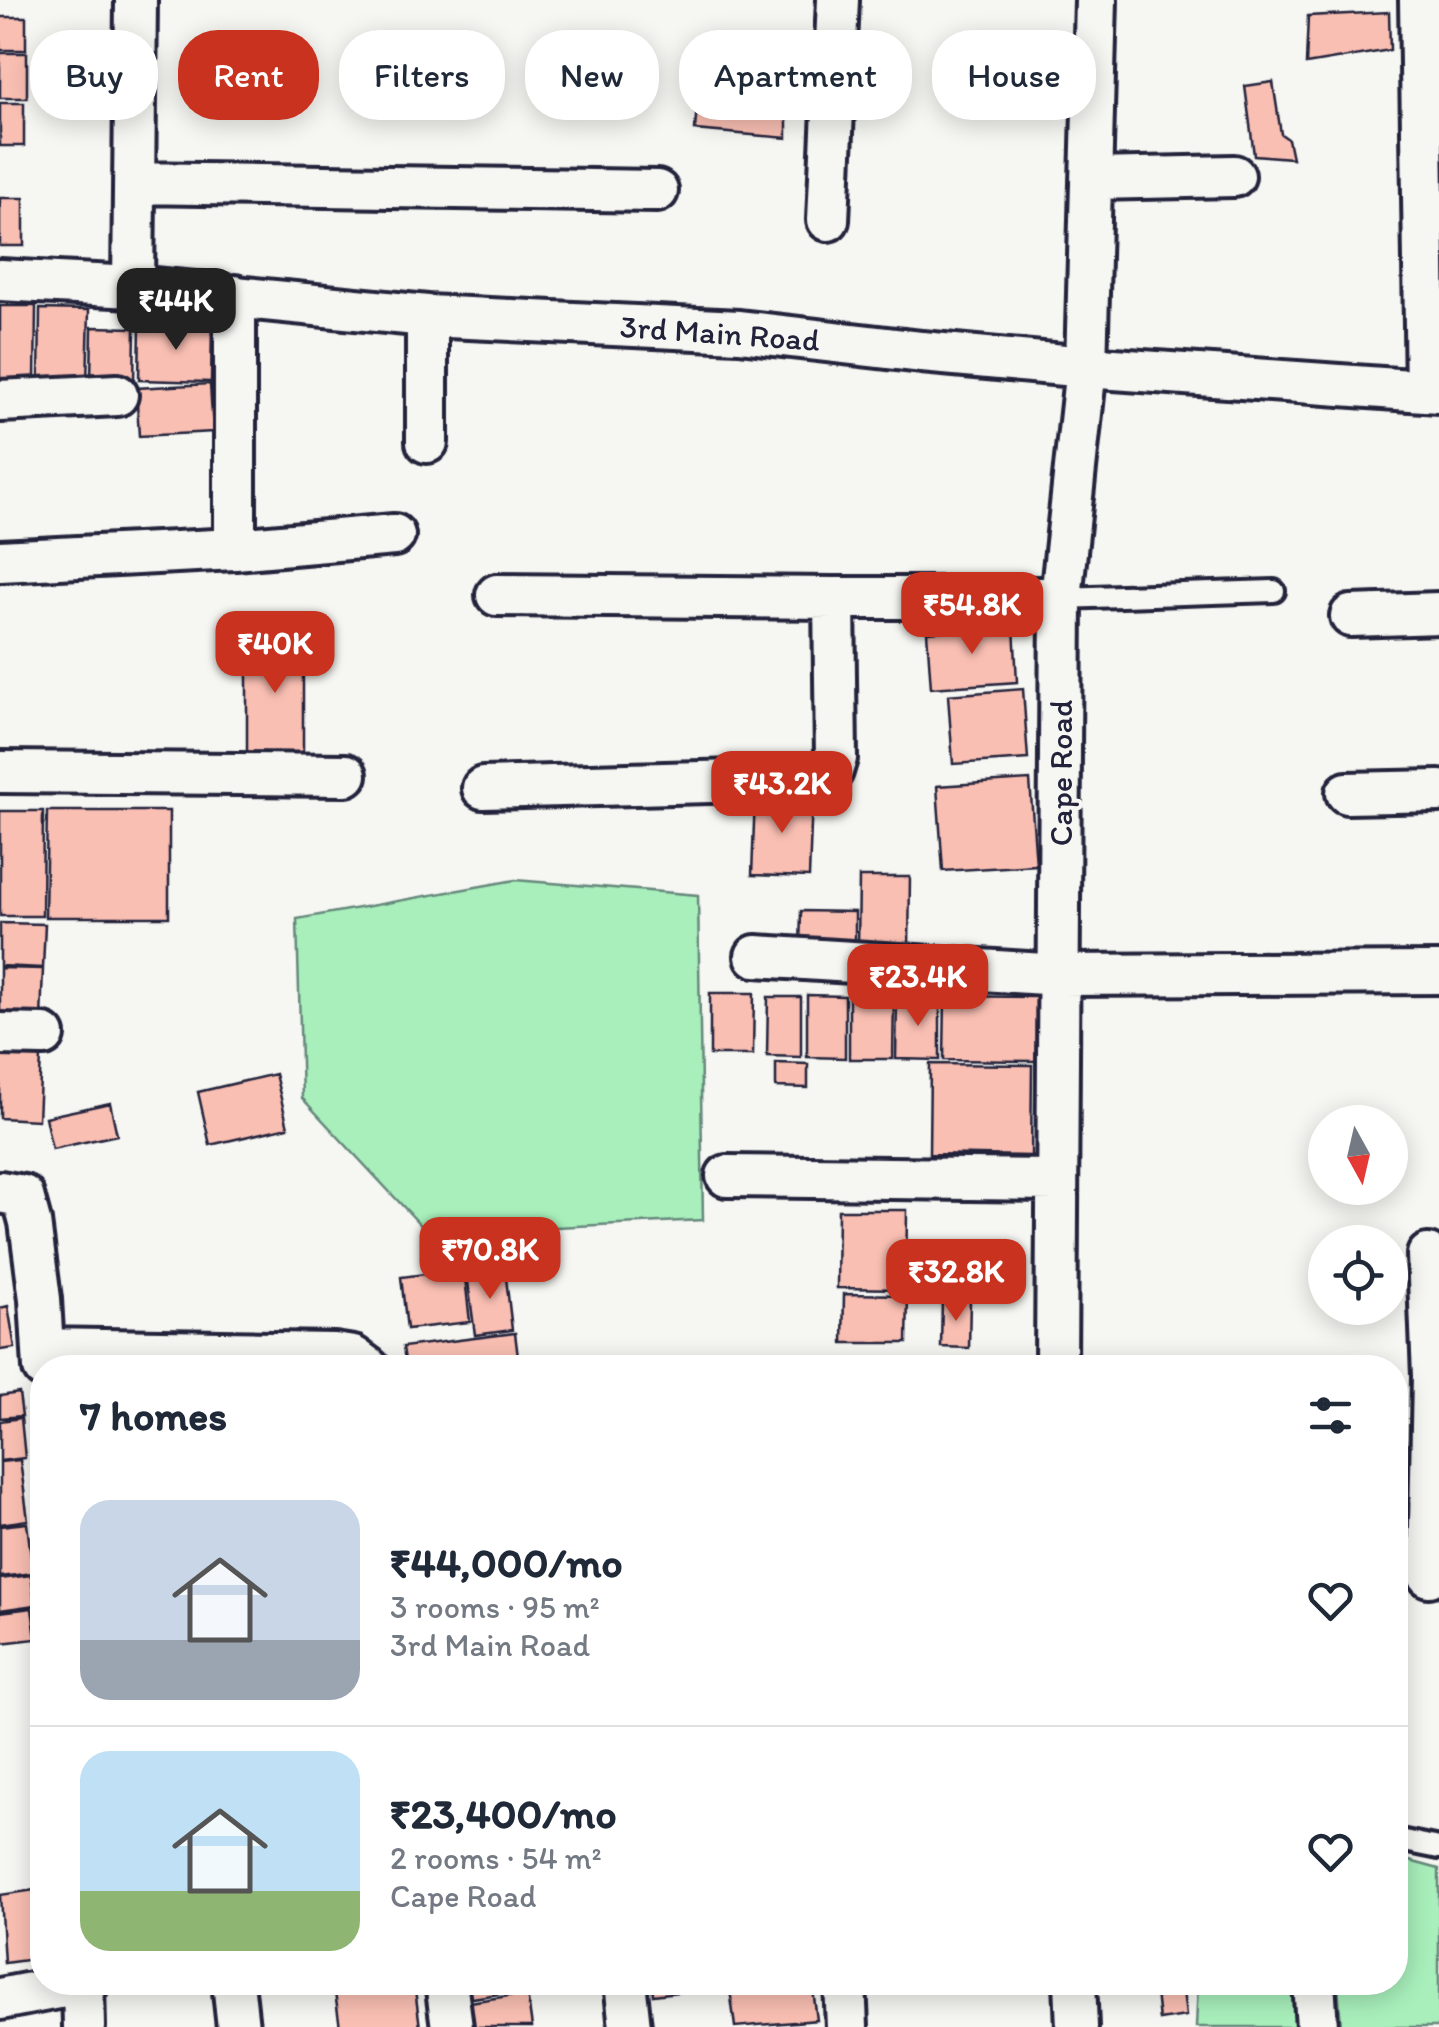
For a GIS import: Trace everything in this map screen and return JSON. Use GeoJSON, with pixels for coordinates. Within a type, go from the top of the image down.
{"type":"FeatureCollection","features":[{"type":"Feature","properties":{"kind":"street"},"geometry":{"type":"LineString","coordinates":[[134,287],[136,0]]}},
{"type":"Feature","properties":{"kind":"street"},"geometry":{"type":"LineString","coordinates":[[828,220],[838,0]]}},
{"type":"Feature","properties":{"kind":"street","name":"Cape Road"},"geometry":{"type":"LineString","coordinates":[[1056,1355],[1061,598],[1086,366],[1096,0]]}},
{"type":"Feature","properties":{"kind":"street"},"geometry":{"type":"LineString","coordinates":[[1420,0],[1430,52],[1432,391]]}},
{"type":"Feature","properties":{"kind":"street"},"geometry":{"type":"LineString","coordinates":[[1093,179],[1234,176]]}},
{"type":"Feature","properties":{"kind":"street"},"geometry":{"type":"LineString","coordinates":[[135,183],[657,190]]}},
{"type":"Feature","properties":{"kind":"street","name":"3rd Main Road"},"geometry":{"type":"LineString","coordinates":[[0,280],[134,287],[426,316],[739,330],[922,352],[1432,391]]}},
{"type":"Feature","properties":{"kind":"street"},"geometry":{"type":"LineString","coordinates":[[235,296],[235,549]]}},
{"type":"Feature","properties":{"kind":"street"},"geometry":{"type":"LineString","coordinates":[[426,316],[427,442]]}},
{"type":"Feature","properties":{"kind":"street"},"geometry":{"type":"LineString","coordinates":[[0,401],[117,395]]}},
{"type":"Feature","properties":{"kind":"street"},"geometry":{"type":"LineString","coordinates":[[0,561],[235,549],[394,535]]}},
{"type":"Feature","properties":{"kind":"street"},"geometry":{"type":"LineString","coordinates":[[497,595],[1061,598]]}},
{"type":"Feature","properties":{"kind":"street"},"geometry":{"type":"LineString","coordinates":[[483,788],[817,779],[832,771],[836,758],[834,598]]}},
{"type":"Feature","properties":{"kind":"street"},"geometry":{"type":"LineString","coordinates":[[1350,616],[1439,613]]}},
{"type":"Feature","properties":{"kind":"street"},"geometry":{"type":"LineString","coordinates":[[0,772],[346,775]]}},
{"type":"Feature","properties":{"kind":"street"},"geometry":{"type":"LineString","coordinates":[[1347,793],[1439,790]]}},
{"type":"Feature","properties":{"kind":"street"},"geometry":{"type":"LineString","coordinates":[[756,956],[1060,975],[1439,972]]}},
{"type":"Feature","properties":{"kind":"street"},"geometry":{"type":"LineString","coordinates":[[0,1034],[44,1035]]}},
{"type":"Feature","properties":{"kind":"street"},"geometry":{"type":"LineString","coordinates":[[727,1176],[1055,1180]]}},
{"type":"Feature","properties":{"kind":"street"},"geometry":{"type":"LineString","coordinates":[[0,1192],[22,1196],[30,1222],[44,1355]]}},
{"type":"Feature","properties":{"kind":"street"},"geometry":{"type":"LineString","coordinates":[[1421,1576],[1433,1376],[1428,1255]]}},
{"type":"Feature","properties":{"kind":"street"},"geometry":{"type":"LineString","coordinates":[[311,1355],[339,1355]]}},
{"type":"Feature","properties":{"kind":"street"},"geometry":{"type":"LineString","coordinates":[[0,1999],[30,1993]]}},
{"type":"Feature","properties":{"kind":"street"},"geometry":{"type":"LineString","coordinates":[[84,2027],[85,1995]]}},
{"type":"Feature","properties":{"kind":"street"},"geometry":{"type":"LineString","coordinates":[[234,1995],[238,2027]]}},
{"type":"Feature","properties":{"kind":"street"},"geometry":{"type":"LineString","coordinates":[[448,1995],[452,2027]]}},
{"type":"Feature","properties":{"kind":"street"},"geometry":{"type":"LineString","coordinates":[[626,1995],[630,2027]]}},
{"type":"Feature","properties":{"kind":"street"},"geometry":{"type":"LineString","coordinates":[[846,1995],[847,2027]]}},
{"type":"Feature","properties":{"kind":"street"},"geometry":{"type":"LineString","coordinates":[[1076,1995],[1077,2027]]}},
{"type":"Feature","properties":{"kind":"street"},"geometry":{"type":"LineString","coordinates":[[1315,1995],[1317,2027]]}},
{"type":"Feature","properties":{"kind":"lane"},"geometry":{"type":"LineString","coordinates":[[1061,598],[1274,591]]}},
{"type":"Feature","properties":{"kind":"lane"},"geometry":{"type":"LineString","coordinates":[[1408,1842],[1439,1848]]}},
{"type":"Feature","properties":{"kind":"green space"},"geometry":{"type":"Polygon","coordinates":[[[515,880],[698,895],[703,1220],[428,1233],[302,1098],[297,919],[515,880]]]}},
{"type":"Feature","properties":{"kind":"green space"},"geometry":{"type":"Polygon","coordinates":[[[1408,1861],[1439,1869],[1439,2027],[1341,2027],[1339,1995],[1408,1995],[1408,1861]]]}},
{"type":"Feature","properties":{"kind":"green space"},"geometry":{"type":"Polygon","coordinates":[[[1197,1995],[1294,1995],[1297,2027],[1196,2027],[1197,1995]]]}},
{"type":"Feature","properties":{"kind":"building"},"geometry":{"type":"Polygon","coordinates":[[[1389,12],[1390,50],[1306,64],[1308,16],[1389,12]]]}},
{"type":"Feature","properties":{"kind":"building"},"geometry":{"type":"Polygon","coordinates":[[[0,17],[26,17],[26,50],[0,50],[0,17]]]}},
{"type":"Feature","properties":{"kind":"building"},"geometry":{"type":"Polygon","coordinates":[[[0,53],[27,53],[27,98],[0,98],[0,53]]]}},
{"type":"Feature","properties":{"kind":"building"},"geometry":{"type":"Polygon","coordinates":[[[1273,82],[1281,134],[1288,139],[1292,158],[1254,155],[1245,86],[1273,82]]]}},
{"type":"Feature","properties":{"kind":"building"},"geometry":{"type":"Polygon","coordinates":[[[0,103],[24,103],[24,146],[0,146],[0,103]]]}},
{"type":"Feature","properties":{"kind":"building"},"geometry":{"type":"Polygon","coordinates":[[[696,120],[787,120],[787,138],[695,130],[696,120]]]}},
{"type":"Feature","properties":{"kind":"building"},"geometry":{"type":"Polygon","coordinates":[[[0,198],[24,198],[24,246],[0,246],[0,198]]]}},
{"type":"Feature","properties":{"kind":"building"},"geometry":{"type":"Polygon","coordinates":[[[0,306],[36,306],[35,381],[0,380],[0,306]]]}},
{"type":"Feature","properties":{"kind":"building"},"geometry":{"type":"Polygon","coordinates":[[[40,309],[89,310],[87,384],[39,383],[40,309]]]}},
{"type":"Feature","properties":{"kind":"building"},"geometry":{"type":"Polygon","coordinates":[[[140,324],[212,324],[211,382],[139,380],[140,324]]]}},
{"type":"Feature","properties":{"kind":"building"},"geometry":{"type":"Polygon","coordinates":[[[92,327],[135,328],[134,382],[91,381],[92,327]]]}},
{"type":"Feature","properties":{"kind":"building"},"geometry":{"type":"Polygon","coordinates":[[[210,384],[213,432],[139,436],[136,388],[210,384]]]}},
{"type":"Feature","properties":{"kind":"building"},"geometry":{"type":"Polygon","coordinates":[[[1014,626],[1017,682],[931,688],[927,632],[1014,626]]]}},
{"type":"Feature","properties":{"kind":"building"},"geometry":{"type":"Polygon","coordinates":[[[303,633],[303,759],[247,759],[247,634],[303,633]]]}},
{"type":"Feature","properties":{"kind":"building"},"geometry":{"type":"Polygon","coordinates":[[[1023,689],[1028,759],[953,764],[948,695],[1023,689]]]}},
{"type":"Feature","properties":{"kind":"building"},"geometry":{"type":"Polygon","coordinates":[[[1030,780],[1036,865],[943,871],[937,786],[1030,780]]]}},
{"type":"Feature","properties":{"kind":"building"},"geometry":{"type":"Polygon","coordinates":[[[755,796],[812,798],[809,877],[752,875],[755,796]]]}},
{"type":"Feature","properties":{"kind":"building"},"geometry":{"type":"Polygon","coordinates":[[[0,811],[43,811],[42,916],[0,916],[0,811]]]}},
{"type":"Feature","properties":{"kind":"building"},"geometry":{"type":"Polygon","coordinates":[[[47,811],[169,811],[169,917],[45,917],[47,811]]]}},
{"type":"Feature","properties":{"kind":"building"},"geometry":{"type":"Polygon","coordinates":[[[859,877],[910,877],[909,948],[858,947],[859,877]]]}},
{"type":"Feature","properties":{"kind":"building"},"geometry":{"type":"Polygon","coordinates":[[[801,911],[855,912],[855,949],[800,949],[801,911]]]}},
{"type":"Feature","properties":{"kind":"building"},"geometry":{"type":"Polygon","coordinates":[[[0,923],[45,924],[43,968],[0,966],[0,923]]]}},
{"type":"Feature","properties":{"kind":"building"},"geometry":{"type":"Polygon","coordinates":[[[0,968],[43,969],[41,1019],[0,1017],[0,968]]]}},
{"type":"Feature","properties":{"kind":"building"},"geometry":{"type":"Polygon","coordinates":[[[710,993],[754,993],[753,1055],[710,1055],[710,993]]]}},
{"type":"Feature","properties":{"kind":"building"},"geometry":{"type":"Polygon","coordinates":[[[807,995],[845,996],[845,1058],[807,1057],[807,995]]]}},
{"type":"Feature","properties":{"kind":"building"},"geometry":{"type":"Polygon","coordinates":[[[849,996],[894,997],[893,1059],[849,1059],[849,996]]]}},
{"type":"Feature","properties":{"kind":"building"},"geometry":{"type":"Polygon","coordinates":[[[945,996],[1038,997],[1037,1061],[944,1060],[945,996]]]}},
{"type":"Feature","properties":{"kind":"building"},"geometry":{"type":"Polygon","coordinates":[[[768,997],[801,997],[801,1057],[767,1056],[768,997]]]}},
{"type":"Feature","properties":{"kind":"building"},"geometry":{"type":"Polygon","coordinates":[[[897,998],[940,998],[940,1060],[896,1059],[897,998]]]}},
{"type":"Feature","properties":{"kind":"building"},"geometry":{"type":"Polygon","coordinates":[[[0,1054],[41,1056],[38,1120],[0,1118],[0,1054]]]}},
{"type":"Feature","properties":{"kind":"building"},"geometry":{"type":"Polygon","coordinates":[[[776,1063],[808,1064],[808,1088],[776,1087],[776,1063]]]}},
{"type":"Feature","properties":{"kind":"building"},"geometry":{"type":"Polygon","coordinates":[[[930,1064],[1032,1065],[1031,1156],[929,1154],[930,1064]]]}},
{"type":"Feature","properties":{"kind":"building"},"geometry":{"type":"Polygon","coordinates":[[[275,1074],[288,1127],[210,1145],[198,1092],[275,1074]]]}},
{"type":"Feature","properties":{"kind":"building"},"geometry":{"type":"Polygon","coordinates":[[[110,1103],[117,1135],[52,1149],[45,1117],[110,1103]]]}},
{"type":"Feature","properties":{"kind":"building"},"geometry":{"type":"Polygon","coordinates":[[[838,1210],[907,1210],[906,1289],[837,1288],[838,1210]]]}},
{"type":"Feature","properties":{"kind":"building"},"geometry":{"type":"Polygon","coordinates":[[[464,1269],[470,1322],[407,1329],[401,1277],[464,1269]]]}},
{"type":"Feature","properties":{"kind":"building"},"geometry":{"type":"Polygon","coordinates":[[[505,1269],[512,1330],[475,1335],[467,1274],[505,1269]]]}},
{"type":"Feature","properties":{"kind":"building"},"geometry":{"type":"Polygon","coordinates":[[[844,1294],[908,1295],[907,1343],[843,1343],[844,1294]]]}},
{"type":"Feature","properties":{"kind":"building"},"geometry":{"type":"Polygon","coordinates":[[[942,1300],[970,1300],[969,1348],[941,1347],[942,1300]]]}},
{"type":"Feature","properties":{"kind":"building"},"geometry":{"type":"Polygon","coordinates":[[[8,1306],[15,1348],[0,1350],[0,1308],[8,1306]]]}},
{"type":"Feature","properties":{"kind":"building"},"geometry":{"type":"Polygon","coordinates":[[[515,1333],[518,1355],[404,1355],[403,1347],[515,1333]]]}},
{"type":"Feature","properties":{"kind":"building"},"geometry":{"type":"Polygon","coordinates":[[[19,1393],[22,1416],[0,1418],[0,1396],[19,1393]]]}},
{"type":"Feature","properties":{"kind":"building"},"geometry":{"type":"Polygon","coordinates":[[[21,1418],[25,1458],[0,1461],[0,1421],[21,1418]]]}},
{"type":"Feature","properties":{"kind":"building"},"geometry":{"type":"Polygon","coordinates":[[[20,1460],[28,1520],[0,1524],[0,1462],[20,1460]]]}},
{"type":"Feature","properties":{"kind":"building"},"geometry":{"type":"Polygon","coordinates":[[[27,1523],[30,1573],[0,1577],[0,1526],[27,1523]]]}},
{"type":"Feature","properties":{"kind":"building"},"geometry":{"type":"Polygon","coordinates":[[[30,1575],[30,1606],[0,1610],[0,1579],[30,1575]]]}},
{"type":"Feature","properties":{"kind":"building"},"geometry":{"type":"Polygon","coordinates":[[[30,1608],[30,1640],[0,1643],[0,1612],[30,1608]]]}},
{"type":"Feature","properties":{"kind":"building"},"geometry":{"type":"Polygon","coordinates":[[[30,1891],[30,1960],[4,1963],[0,1895],[30,1891]]]}},
{"type":"Feature","properties":{"kind":"building"},"geometry":{"type":"Polygon","coordinates":[[[335,1995],[416,1995],[420,2027],[340,2027],[335,1995]]]}},
{"type":"Feature","properties":{"kind":"building"},"geometry":{"type":"Polygon","coordinates":[[[527,1995],[532,2027],[474,2027],[470,2002],[527,1995]]]}},
{"type":"Feature","properties":{"kind":"building"},"geometry":{"type":"Polygon","coordinates":[[[731,1995],[814,1995],[817,2020],[735,2027],[731,1995]]]}},
{"type":"Feature","properties":{"kind":"building"},"geometry":{"type":"Polygon","coordinates":[[[1156,1995],[1184,1995],[1186,2016],[1159,2020],[1156,1995]]]}}]}
